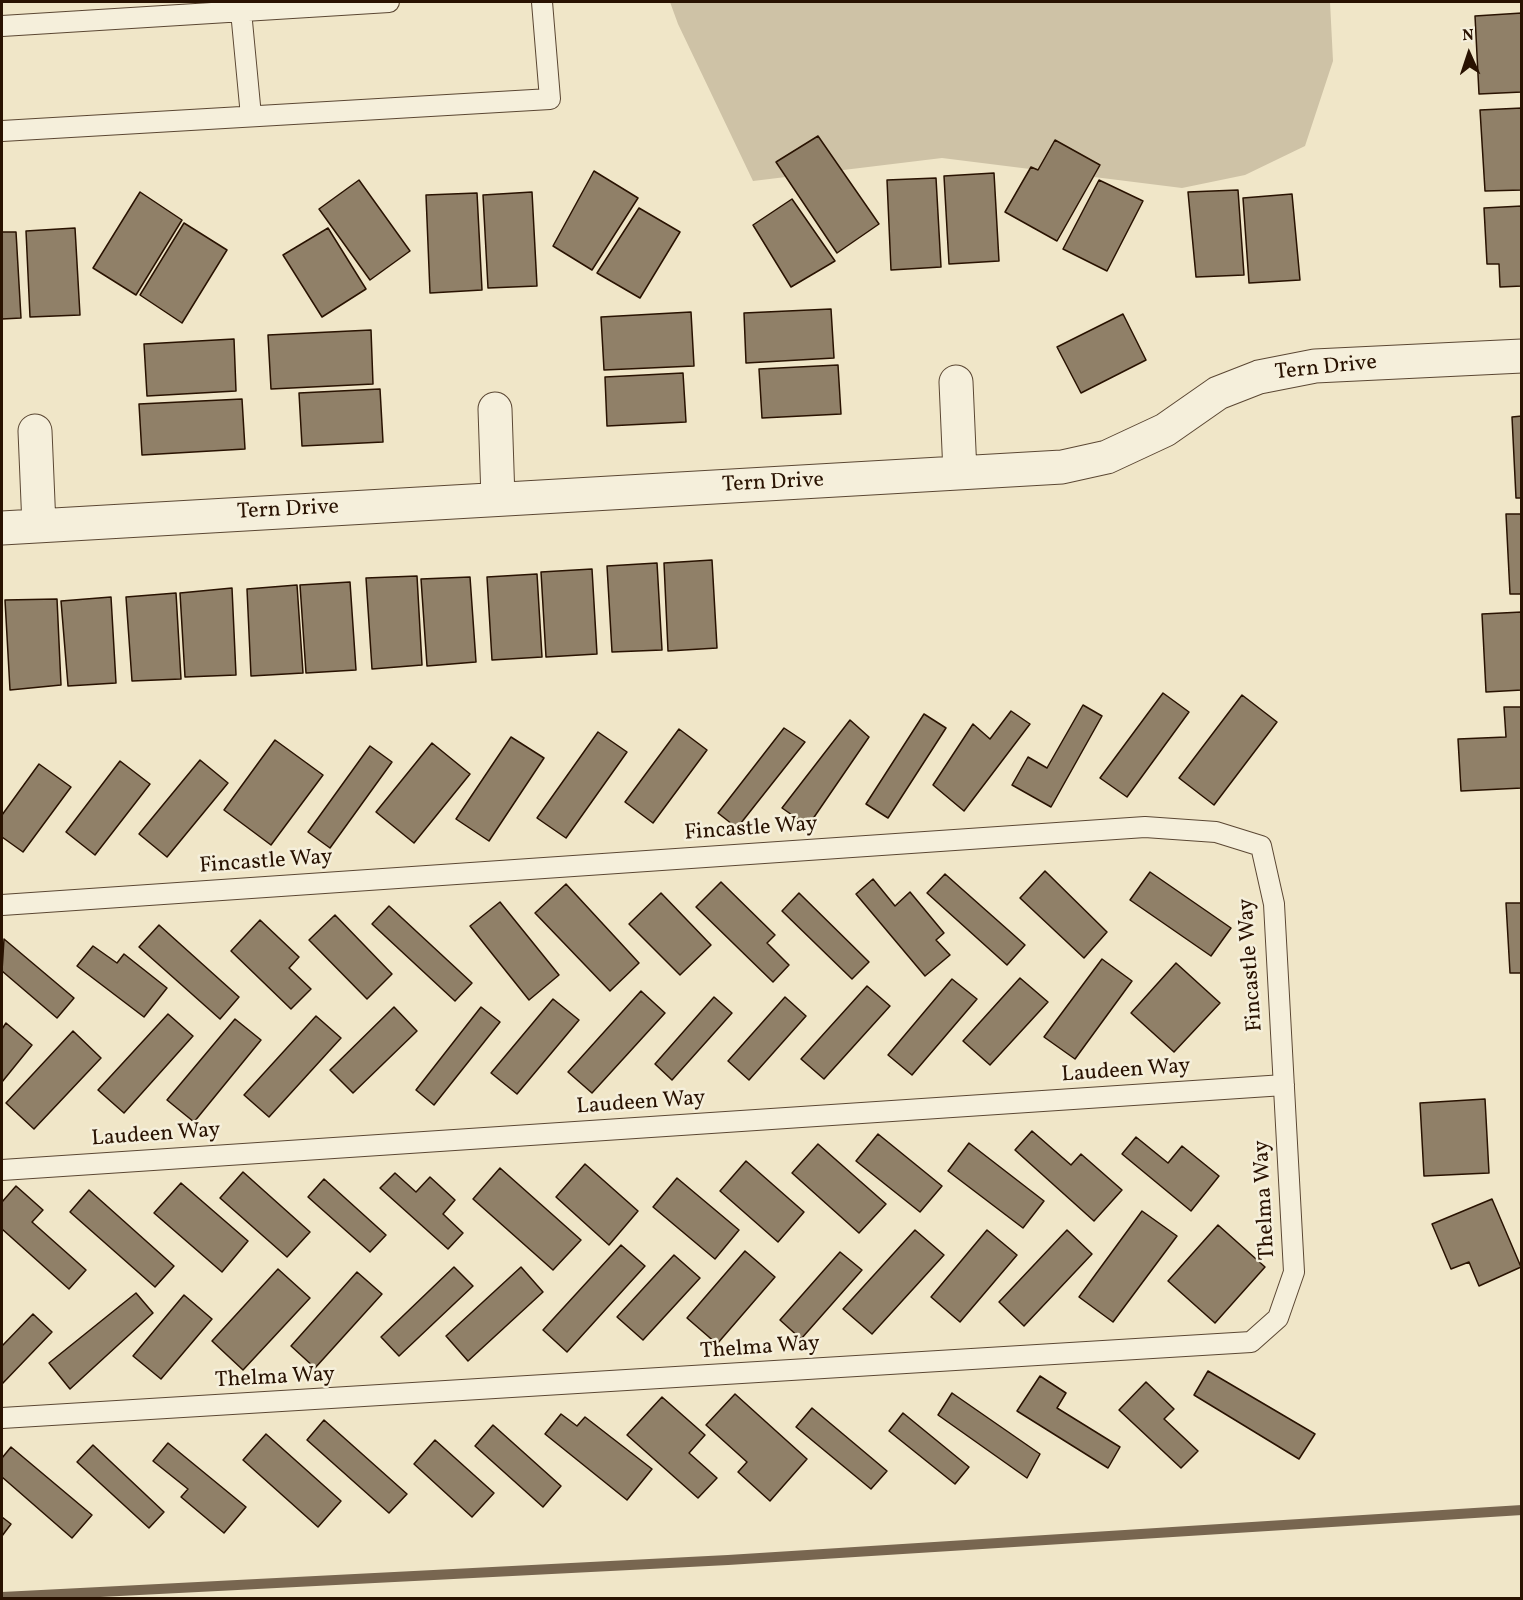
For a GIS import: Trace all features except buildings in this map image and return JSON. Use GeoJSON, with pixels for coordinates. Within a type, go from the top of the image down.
{"type":"FeatureCollection","features":[{"type":"Feature","properties":{"kind":"street","name":"Tern Drive"},"geometry":{"type":"LineString","coordinates":[[2,528],[1062,467],[1107,458],[1165,430],[1218,393],[1259,377],[1316,366],[1521,356]]}},
{"type":"Feature","properties":{"kind":"street"},"geometry":{"type":"LineString","coordinates":[[956,382],[960,473]]}},
{"type":"Feature","properties":{"kind":"street"},"geometry":{"type":"LineString","coordinates":[[495,409],[498,499]]}},
{"type":"Feature","properties":{"kind":"street"},"geometry":{"type":"LineString","coordinates":[[35,431],[39,526]]}},
{"type":"Feature","properties":{"kind":"lane"},"geometry":{"type":"LineString","coordinates":[[2,26],[389,2]]}},
{"type":"Feature","properties":{"kind":"lane"},"geometry":{"type":"LineString","coordinates":[[2,131],[550,99],[542,2]]}},
{"type":"Feature","properties":{"kind":"lane"},"geometry":{"type":"LineString","coordinates":[[241,11],[251,116]]}},
{"type":"Feature","properties":{"kind":"lane","name":"Fincastle Way"},"geometry":{"type":"LineString","coordinates":[[2,905],[1145,827],[1216,832],[1261,846],[1274,904],[1284,1085]]}},
{"type":"Feature","properties":{"kind":"lane","name":"Laudeen Way"},"geometry":{"type":"LineString","coordinates":[[2,1170],[1284,1085]]}},
{"type":"Feature","properties":{"kind":"lane","name":"Thelma Way"},"geometry":{"type":"LineString","coordinates":[[2,1418],[1251,1342],[1278,1318],[1294,1272],[1284,1085]]}},
{"type":"Feature","properties":{"kind":"shaded area"},"geometry":{"type":"Polygon","coordinates":[[[670,2],[1330,2],[1333,61],[1305,146],[1245,175],[1182,188],[942,158],[753,181],[678,24],[670,2]]]}},
{"type":"Feature","properties":{"kind":"waterway"},"geometry":{"type":"LineString","coordinates":[[2,1597],[728,1560],[1522,1510]]}}]}
